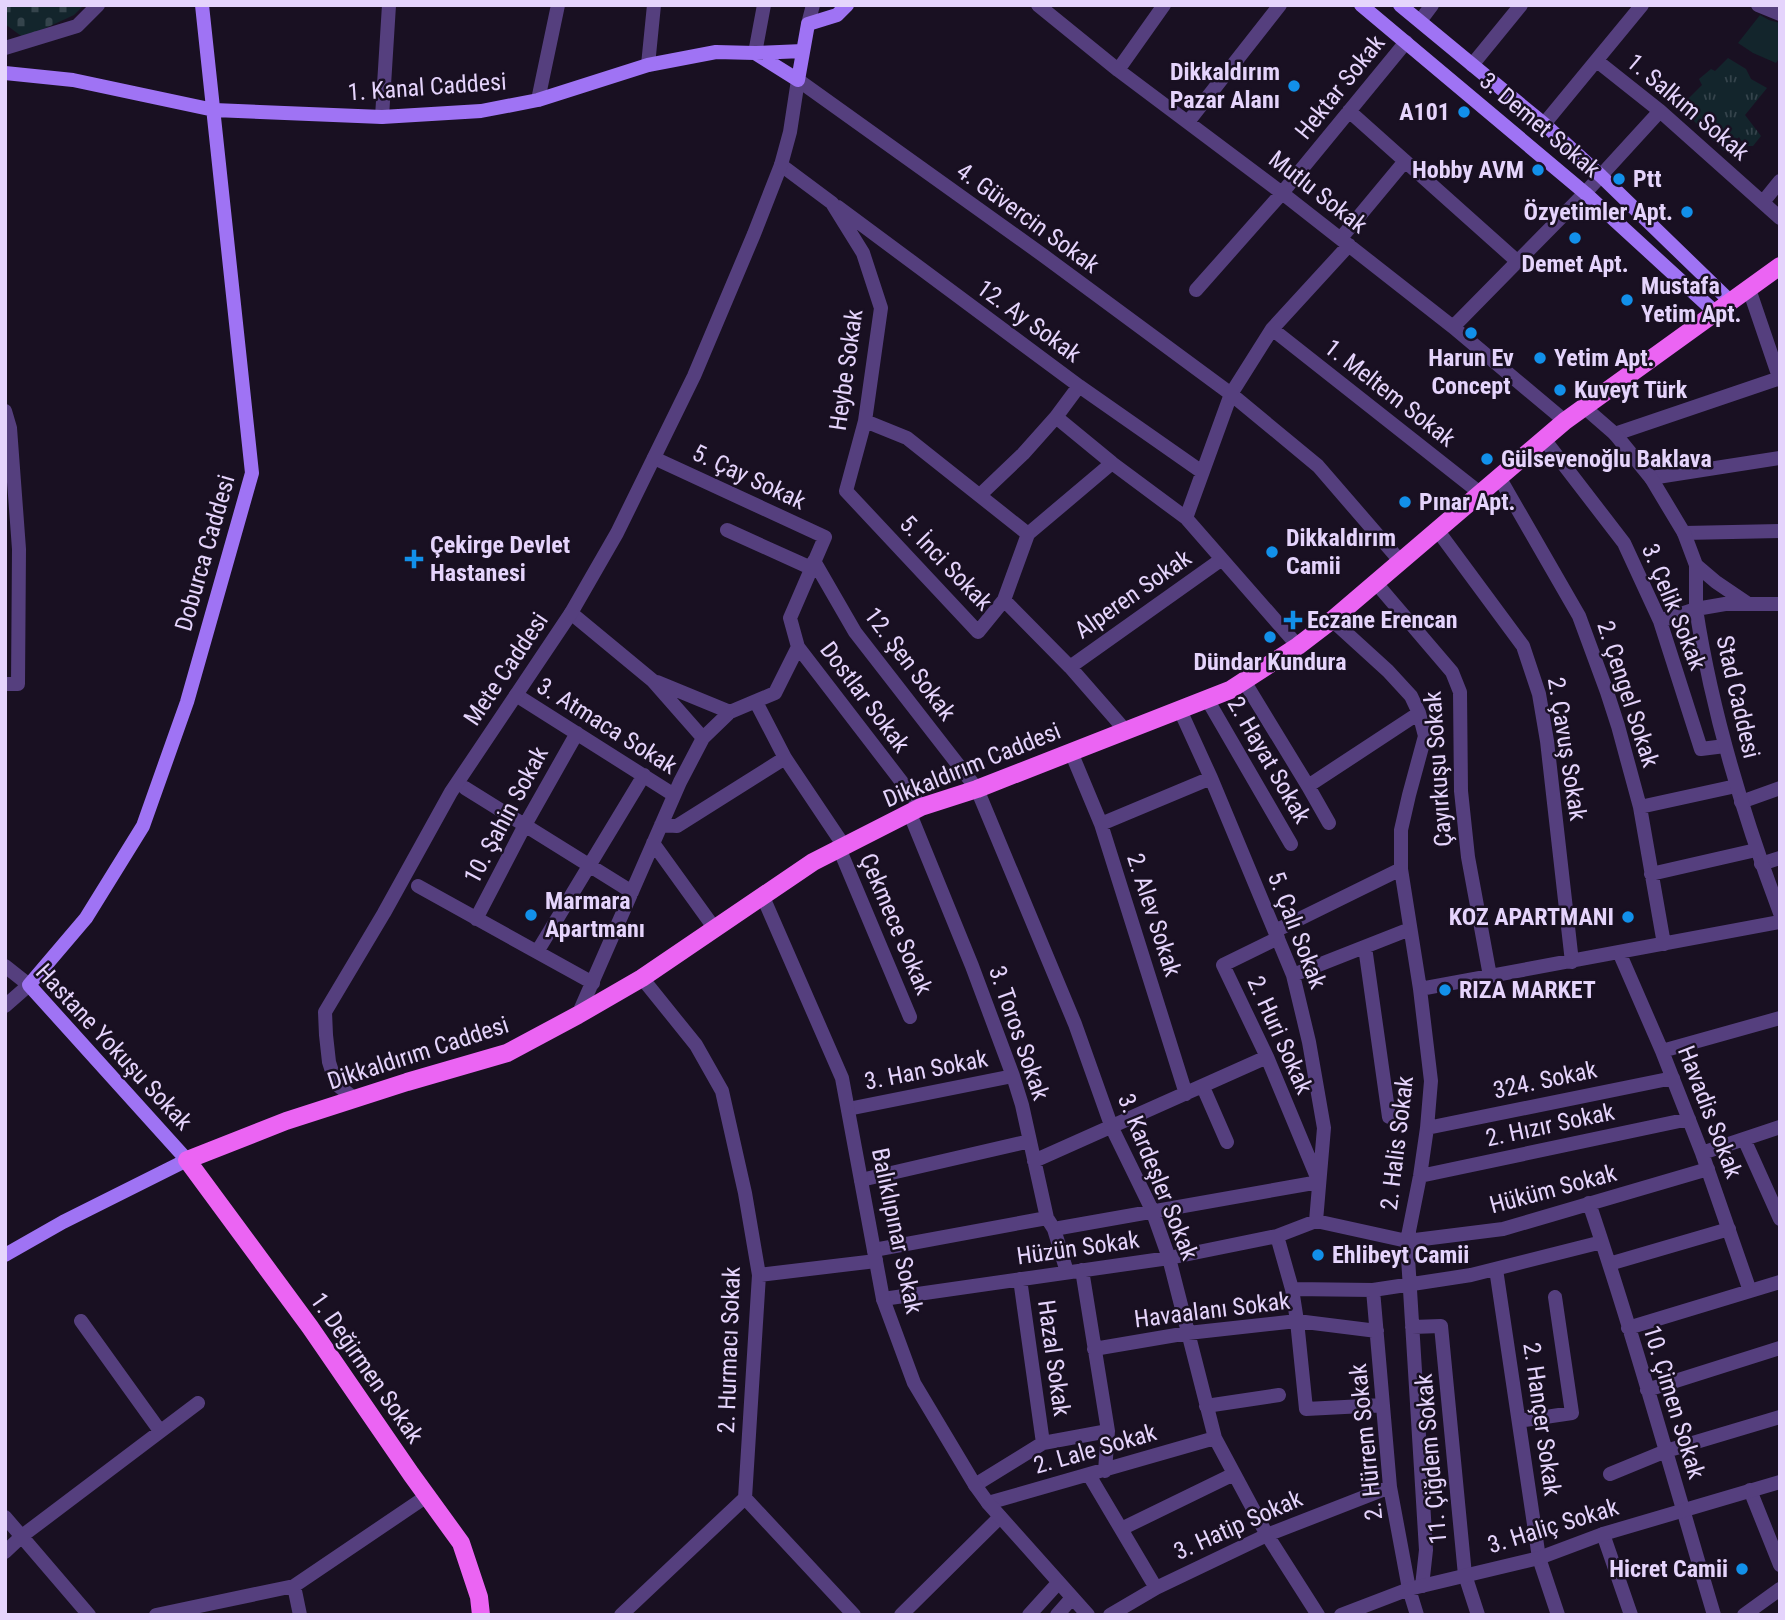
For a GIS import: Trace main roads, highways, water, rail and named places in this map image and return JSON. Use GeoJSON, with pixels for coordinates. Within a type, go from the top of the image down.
{"type":"FeatureCollection","features":[{"type":"Feature","properties":{"kind":"main road","name":"Doburca Caddesi"},"geometry":{"type":"LineString","coordinates":[[29,985],[86,918],[143,826],[187,702],[252,473],[202,5]]}},
{"type":"Feature","properties":{"kind":"main road"},"geometry":{"type":"LineString","coordinates":[[803,51],[808,24],[838,15],[847,5]]}},
{"type":"Feature","properties":{"kind":"main road","name":"3. Demet Sokak"},"geometry":{"type":"LineString","coordinates":[[1361,5],[1585,193],[1716,313]]}},
{"type":"Feature","properties":{"kind":"main road","name":"3. Demet Sokak"},"geometry":{"type":"LineString","coordinates":[[1400,5],[1544,124],[1731,302]]}},
{"type":"Feature","properties":{"kind":"main road","name":"1. Kanal Caddesi"},"geometry":{"type":"LineString","coordinates":[[5,73],[73,80],[214,110],[382,117],[481,111],[538,100],[648,65],[716,52],[803,51]]}},
{"type":"Feature","properties":{"kind":"main road","name":"Mete Caddesi"},"geometry":{"type":"LineString","coordinates":[[755,53],[798,80],[803,51]]}},
{"type":"Feature","properties":{"kind":"main road","name":"Dikkaldırım Caddesi"},"geometry":{"type":"LineString","coordinates":[[5,1255],[63,1222],[187,1160],[286,1121],[507,1053],[642,978],[813,862],[842,847],[916,811],[1230,690],[1298,646],[1332,620],[1565,421],[1780,266]]}},
{"type":"Feature","properties":{"kind":"main road","name":"Hastane Yokuşu Sokak"},"geometry":{"type":"LineString","coordinates":[[29,985],[187,1160]]}},
{"type":"Feature","properties":{"kind":"main road","name":"1. Değirmen Sokak"},"geometry":{"type":"LineString","coordinates":[[187,1160],[310,1327],[461,1543],[479,1597],[481,1615]]}},
{"type":"Feature","properties":{"kind":"place","name":"Dikkaldırım Pazar Alanı"},"geometry":{"type":"Point","coordinates":[1294,86]}},
{"type":"Feature","properties":{"kind":"place","name":"A101"},"geometry":{"type":"Point","coordinates":[1464,112]}},
{"type":"Feature","properties":{"kind":"place","name":"Hobby AVM"},"geometry":{"type":"Point","coordinates":[1538,170]}},
{"type":"Feature","properties":{"kind":"place","name":"Ptt"},"geometry":{"type":"Point","coordinates":[1619,179]}},
{"type":"Feature","properties":{"kind":"place","name":"Özyetimler Apt."},"geometry":{"type":"Point","coordinates":[1687,212]}},
{"type":"Feature","properties":{"kind":"place","name":"Demet Apt."},"geometry":{"type":"Point","coordinates":[1575,238]}},
{"type":"Feature","properties":{"kind":"place","name":"Mustafa Yetim Apt."},"geometry":{"type":"Point","coordinates":[1627,300]}},
{"type":"Feature","properties":{"kind":"place","name":"Harun Ev Concept"},"geometry":{"type":"Point","coordinates":[1471,333]}},
{"type":"Feature","properties":{"kind":"place","name":"Yetim Apt."},"geometry":{"type":"Point","coordinates":[1540,358]}},
{"type":"Feature","properties":{"kind":"place","name":"Kuveyt Türk"},"geometry":{"type":"Point","coordinates":[1560,390]}},
{"type":"Feature","properties":{"kind":"place","name":"Gülsevenoğlu Baklava"},"geometry":{"type":"Point","coordinates":[1487,459]}},
{"type":"Feature","properties":{"kind":"place","name":"Pınar Apt."},"geometry":{"type":"Point","coordinates":[1405,502]}},
{"type":"Feature","properties":{"kind":"place","name":"Dikkaldırım Camii"},"geometry":{"type":"Point","coordinates":[1272,552]}},
{"type":"Feature","properties":{"kind":"place","name":"Çekirge Devlet Hastanesi"},"geometry":{"type":"Point","coordinates":[414,559]}},
{"type":"Feature","properties":{"kind":"place","name":"Eczane Erencan"},"geometry":{"type":"Point","coordinates":[1293,620]}},
{"type":"Feature","properties":{"kind":"place","name":"Dündar Kundura"},"geometry":{"type":"Point","coordinates":[1270,637]}},
{"type":"Feature","properties":{"kind":"place","name":"Marmara Apartmanı"},"geometry":{"type":"Point","coordinates":[531,915]}},
{"type":"Feature","properties":{"kind":"place","name":"KOZ APARTMANI"},"geometry":{"type":"Point","coordinates":[1628,917]}},
{"type":"Feature","properties":{"kind":"place","name":"RIZA MARKET"},"geometry":{"type":"Point","coordinates":[1445,990]}},
{"type":"Feature","properties":{"kind":"place","name":"Ehlibeyt Camii"},"geometry":{"type":"Point","coordinates":[1318,1255]}},
{"type":"Feature","properties":{"kind":"place","name":"Hicret Camii"},"geometry":{"type":"Point","coordinates":[1742,1569]}}]}
